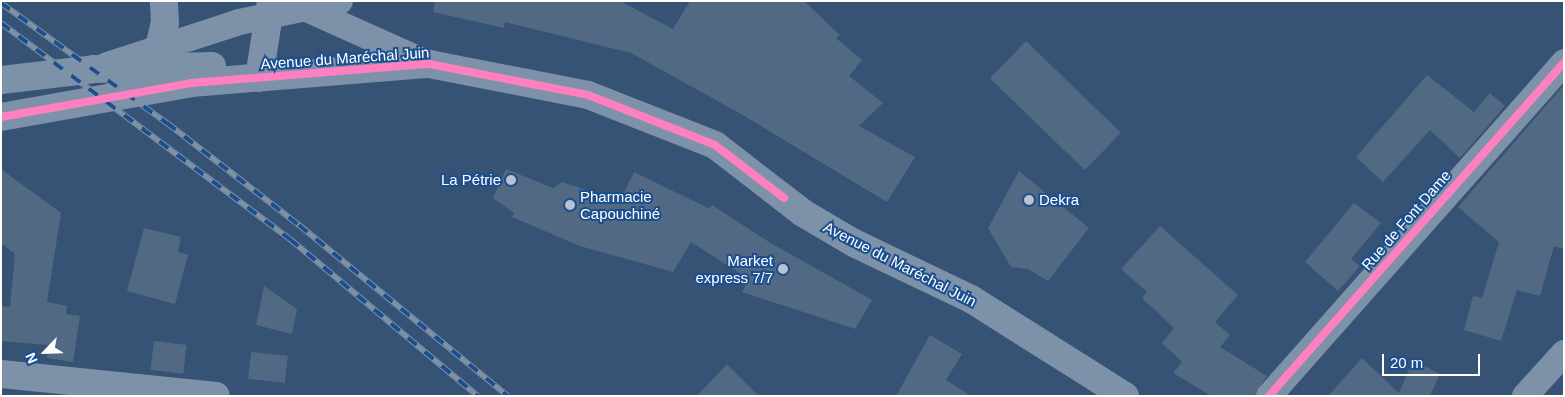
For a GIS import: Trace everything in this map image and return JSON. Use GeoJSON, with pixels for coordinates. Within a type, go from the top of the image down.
{"type":"FeatureCollection","features":[{"type":"Feature","properties":{"kind":"street"},"geometry":{"type":"LineString","coordinates":[[159,48],[166,23],[164,1]]}},
{"type":"Feature","properties":{"kind":"street"},"geometry":{"type":"LineString","coordinates":[[94,70],[283,7],[340,1]]}},
{"type":"Feature","properties":{"kind":"street"},"geometry":{"type":"LineString","coordinates":[[283,7],[429,64]]}},
{"type":"Feature","properties":{"kind":"street"},"geometry":{"type":"LineString","coordinates":[[1,80],[94,70],[205,65],[259,78],[283,7]]}},
{"type":"Feature","properties":{"kind":"street","name":"Rue de Font Dame"},"geometry":{"type":"LineString","coordinates":[[1269,396],[1564,62]]}},
{"type":"Feature","properties":{"kind":"street","name":"Avenue du Maréchal Juin"},"geometry":{"type":"LineString","coordinates":[[1,117],[192,82],[429,64],[588,95],[715,145],[803,213],[854,243],[971,299],[1125,396]]}},
{"type":"Feature","properties":{"kind":"street"},"geometry":{"type":"LineString","coordinates":[[1525,396],[1564,352]]}},
{"type":"Feature","properties":{"kind":"street"},"geometry":{"type":"LineString","coordinates":[[1,374],[216,396]]}},
{"type":"Feature","properties":{"kind":"building"},"geometry":{"type":"Polygon","coordinates":[[[435,1],[620,1],[673,29],[690,1],[804,1],[840,35],[836,38],[862,60],[849,76],[883,103],[859,126],[915,157],[887,202],[741,114],[631,53],[505,22],[504,28],[433,12],[435,1]]]}},
{"type":"Feature","properties":{"kind":"building"},"geometry":{"type":"Polygon","coordinates":[[[1026,41],[1121,133],[1085,170],[990,78],[1026,41]]]}},
{"type":"Feature","properties":{"kind":"building"},"geometry":{"type":"Polygon","coordinates":[[[1427,75],[1474,112],[1490,93],[1505,106],[1460,158],[1430,130],[1383,182],[1356,157],[1427,75]]]}},
{"type":"Feature","properties":{"kind":"building"},"geometry":{"type":"Polygon","coordinates":[[[1564,85],[1564,249],[1554,246],[1540,296],[1517,290],[1501,341],[1464,330],[1473,296],[1482,298],[1499,242],[1458,207],[1564,85]]]}},
{"type":"Feature","properties":{"kind":"building"},"geometry":{"type":"Polygon","coordinates":[[[1,169],[61,213],[47,302],[67,306],[66,314],[80,316],[73,362],[47,358],[48,345],[1,341],[1,306],[10,307],[15,254],[1,243],[1,169]]]}},
{"type":"Feature","properties":{"kind":"building"},"geometry":{"type":"Polygon","coordinates":[[[506,169],[553,188],[562,182],[620,201],[634,172],[710,209],[712,205],[769,242],[872,300],[855,329],[742,292],[749,279],[691,242],[673,272],[580,246],[512,217],[514,213],[493,198],[506,169]]]}},
{"type":"Feature","properties":{"kind":"building","name":"Dekra"},"geometry":{"type":"Polygon","coordinates":[[[1019,171],[1089,228],[1048,281],[1028,269],[1011,267],[988,228],[1019,171]]]}},
{"type":"Feature","properties":{"kind":"building"},"geometry":{"type":"Polygon","coordinates":[[[1354,203],[1381,223],[1351,259],[1360,266],[1338,291],[1305,262],[1354,203]]]}},
{"type":"Feature","properties":{"kind":"building"},"geometry":{"type":"Polygon","coordinates":[[[1160,226],[1238,295],[1215,322],[1230,335],[1220,347],[1267,376],[1254,396],[1211,396],[1173,373],[1182,362],[1162,343],[1174,328],[1142,298],[1147,292],[1121,269],[1160,226]]]}},
{"type":"Feature","properties":{"kind":"building"},"geometry":{"type":"Polygon","coordinates":[[[144,228],[181,237],[178,252],[188,255],[175,304],[127,291],[144,228]]]}},
{"type":"Feature","properties":{"kind":"building"},"geometry":{"type":"Polygon","coordinates":[[[264,286],[297,309],[292,334],[256,325],[264,286]]]}},
{"type":"Feature","properties":{"kind":"building"},"geometry":{"type":"Polygon","coordinates":[[[930,335],[962,354],[946,380],[971,396],[896,396],[930,335]]]}},
{"type":"Feature","properties":{"kind":"building"},"geometry":{"type":"Polygon","coordinates":[[[154,341],[187,345],[183,374],[150,370],[154,341]]]}},
{"type":"Feature","properties":{"kind":"building"},"geometry":{"type":"Polygon","coordinates":[[[251,352],[288,356],[285,383],[248,379],[251,352]]]}},
{"type":"Feature","properties":{"kind":"building"},"geometry":{"type":"Polygon","coordinates":[[[1362,358],[1399,393],[1413,360],[1440,374],[1430,396],[1328,396],[1362,358]]]}},
{"type":"Feature","properties":{"kind":"building"},"geometry":{"type":"Polygon","coordinates":[[[727,364],[759,396],[697,396],[727,364]]]}},
{"type":"Feature","properties":{"kind":"railway"},"geometry":{"type":"LineString","coordinates":[[1,3],[167,123],[299,225],[508,396]]}},
{"type":"Feature","properties":{"kind":"railway"},"geometry":{"type":"LineString","coordinates":[[1,23],[290,239],[478,396]]}},
{"type":"Feature","properties":{"kind":"cycle path"},"geometry":{"type":"LineString","coordinates":[[1269,396],[1564,62]]}},
{"type":"Feature","properties":{"kind":"cycle path"},"geometry":{"type":"LineString","coordinates":[[1,117],[191,83],[429,64],[588,95],[715,145],[784,198]]}},
{"type":"Feature","properties":{"kind":"place","name":"La Pétrie"},"geometry":{"type":"Point","coordinates":[511,180]}},
{"type":"Feature","properties":{"kind":"place","name":"Dekra"},"geometry":{"type":"Point","coordinates":[1029,200]}},
{"type":"Feature","properties":{"kind":"place","name":"Pharmacie Capouchiné"},"geometry":{"type":"Point","coordinates":[570,205]}},
{"type":"Feature","properties":{"kind":"place","name":"Market express 7/7"},"geometry":{"type":"Point","coordinates":[783,269]}}]}
